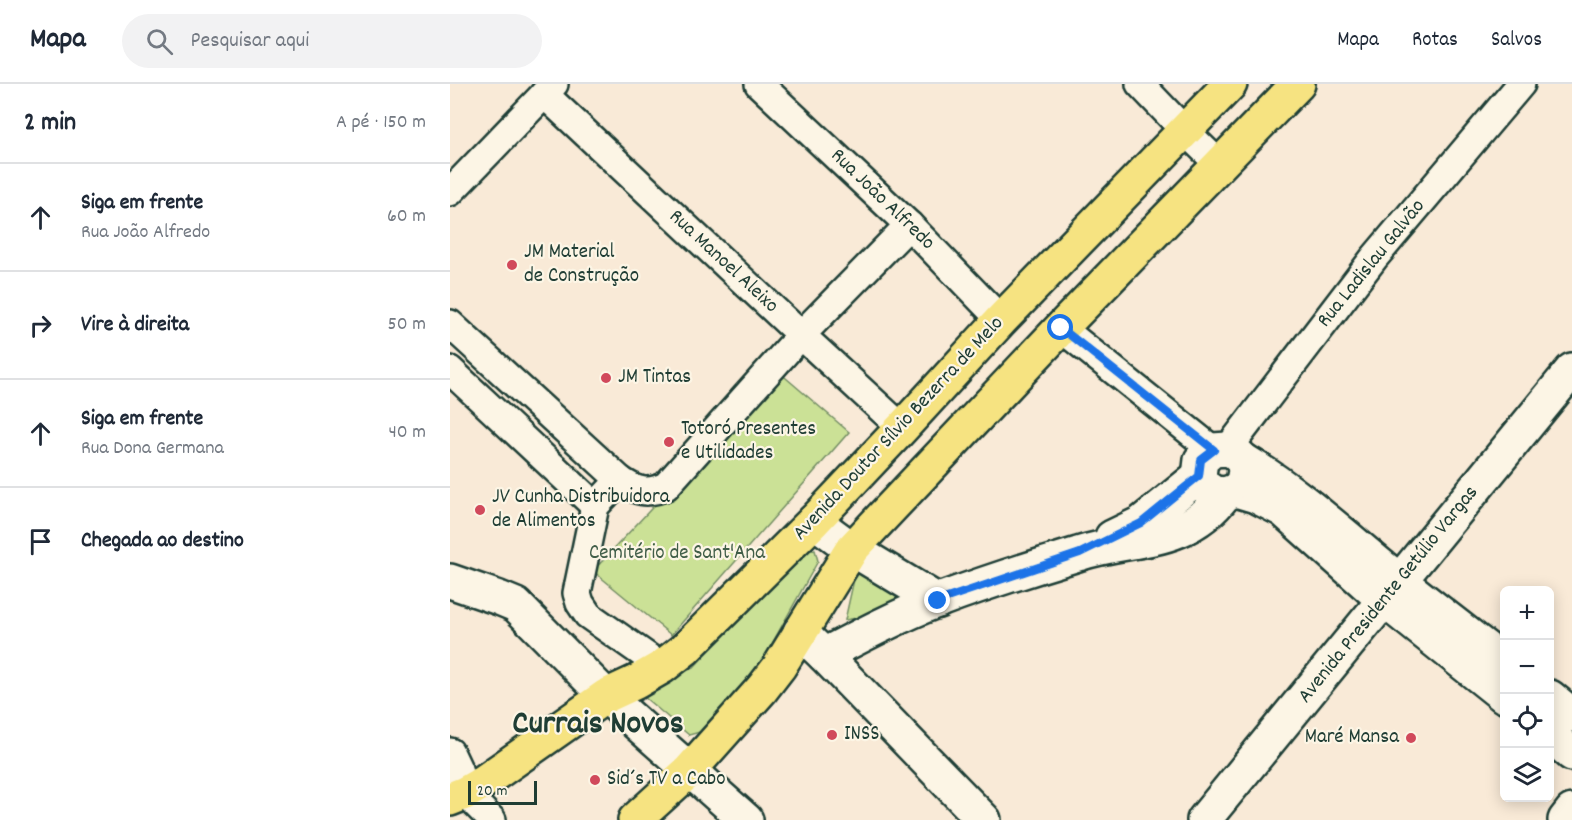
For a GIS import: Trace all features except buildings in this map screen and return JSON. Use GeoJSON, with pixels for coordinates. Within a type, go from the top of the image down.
{"type":"FeatureCollection","features":[{"type":"Feature","properties":{"kind":"highway","name":"Avenida Doutor Sílvio Bezerra de Melo"},"geometry":{"type":"LineString","coordinates":[[457,796],[606,696],[662,667],[685,649],[814,521],[903,428],[1001,320],[1230,84]]}},
{"type":"Feature","properties":{"kind":"highway"},"geometry":{"type":"LineString","coordinates":[[635,820],[689,771],[762,689],[779,667],[852,549],[1061,328],[1298,84]]}},
{"type":"Feature","properties":{"kind":"main road","name":"Avenida Presidente Getúlio Vargas"},"geometry":{"type":"LineString","coordinates":[[1204,820],[1572,370]]}},
{"type":"Feature","properties":{"kind":"main road"},"geometry":{"type":"LineString","coordinates":[[824,655],[876,628],[938,601],[1080,553],[1141,523],[1224,470],[1256,496],[1283,510],[1393,591],[1500,659]]}},
{"type":"Feature","properties":{"kind":"main road"},"geometry":{"type":"LineString","coordinates":[[814,521],[852,549],[938,601]]}},
{"type":"Feature","properties":{"kind":"main road"},"geometry":{"type":"LineString","coordinates":[[450,581],[516,606],[606,696],[746,820]]}},
{"type":"Feature","properties":{"kind":"main road"},"geometry":{"type":"LineString","coordinates":[[1393,591],[1502,694]]}},
{"type":"Feature","properties":{"kind":"main road"},"geometry":{"type":"LineString","coordinates":[[800,632],[984,820]]}},
{"type":"Feature","properties":{"kind":"main road"},"geometry":{"type":"LineString","coordinates":[[1554,700],[1572,715]]}},
{"type":"Feature","properties":{"kind":"main road"},"geometry":{"type":"LineString","coordinates":[[1554,738],[1572,754]]}},
{"type":"Feature","properties":{"kind":"main road"},"geometry":{"type":"LineString","coordinates":[[1565,820],[1572,811]]}},
{"type":"Feature","properties":{"kind":"street","name":"Rua João Alfredo"},"geometry":{"type":"LineString","coordinates":[[759,84],[909,225],[1001,320]]}},
{"type":"Feature","properties":{"kind":"street"},"geometry":{"type":"LineString","coordinates":[[1140,84],[1220,165]]}},
{"type":"Feature","properties":{"kind":"street","name":"Rua Ladislau Galvão"},"geometry":{"type":"LineString","coordinates":[[1224,470],[1374,258],[1521,84]]}},
{"type":"Feature","properties":{"kind":"street"},"geometry":{"type":"LineString","coordinates":[[450,192],[549,89]]}},
{"type":"Feature","properties":{"kind":"street","name":"Rua Manoel Aleixo"},"geometry":{"type":"LineString","coordinates":[[549,89],[801,335],[903,428]]}},
{"type":"Feature","properties":{"kind":"street"},"geometry":{"type":"LineString","coordinates":[[450,324],[620,480],[634,490],[659,489],[666,486],[801,335],[909,225]]}},
{"type":"Feature","properties":{"kind":"street"},"geometry":{"type":"LineString","coordinates":[[1061,328],[1224,470]]}},
{"type":"Feature","properties":{"kind":"street"},"geometry":{"type":"LineString","coordinates":[[479,351],[453,373],[595,506]]}},
{"type":"Feature","properties":{"kind":"street"},"geometry":{"type":"LineString","coordinates":[[620,480],[595,506],[577,593],[588,615],[662,667]]}},
{"type":"Feature","properties":{"kind":"street"},"geometry":{"type":"LineString","coordinates":[[450,752],[458,769],[457,796],[492,820]]}},
{"type":"Feature","properties":{"kind":"green space","name":"Cemitério de Sant'Ana"},"geometry":{"type":"Polygon","coordinates":[[[779,372],[849,432],[671,635],[593,571],[779,372]]]}},
{"type":"Feature","properties":{"kind":"green space"},"geometry":{"type":"Polygon","coordinates":[[[815,550],[818,561],[755,674],[707,730],[689,735],[637,691],[693,668],[802,551],[815,550]]]}},
{"type":"Feature","properties":{"kind":"green space"},"geometry":{"type":"Polygon","coordinates":[[[857,566],[882,588],[907,601],[874,615],[845,620],[857,566]]]}},
{"type":"Feature","properties":{"kind":"place","name":"JM Material de Construção"},"geometry":{"type":"Point","coordinates":[512,265]}},
{"type":"Feature","properties":{"kind":"place","name":"JM Tintas"},"geometry":{"type":"Point","coordinates":[606,378]}},
{"type":"Feature","properties":{"kind":"place","name":"Totoró Presentes e Utilidades"},"geometry":{"type":"Point","coordinates":[669,442]}},
{"type":"Feature","properties":{"kind":"place","name":"JV Cunha Distribuidora de Alimentos"},"geometry":{"type":"Point","coordinates":[480,510]}},
{"type":"Feature","properties":{"kind":"place","name":"INSS"},"geometry":{"type":"Point","coordinates":[832,735]}},
{"type":"Feature","properties":{"kind":"place","name":"Maré Mansa"},"geometry":{"type":"Point","coordinates":[1411,738]}},
{"type":"Feature","properties":{"kind":"place","name":"Sid´s TV a Cabo"},"geometry":{"type":"Point","coordinates":[595,780]}},
{"type":"Feature","properties":{"kind":"district","name":"Currais Novos"},"geometry":{"type":"Point","coordinates":[598,725]}},
{"type":"Feature","properties":{"kind":"route"},"geometry":{"type":"LineString","coordinates":[[938,601],[1080,553],[1141,523],[1199,476],[1201,460],[1214,450],[1061,328]]}}]}
